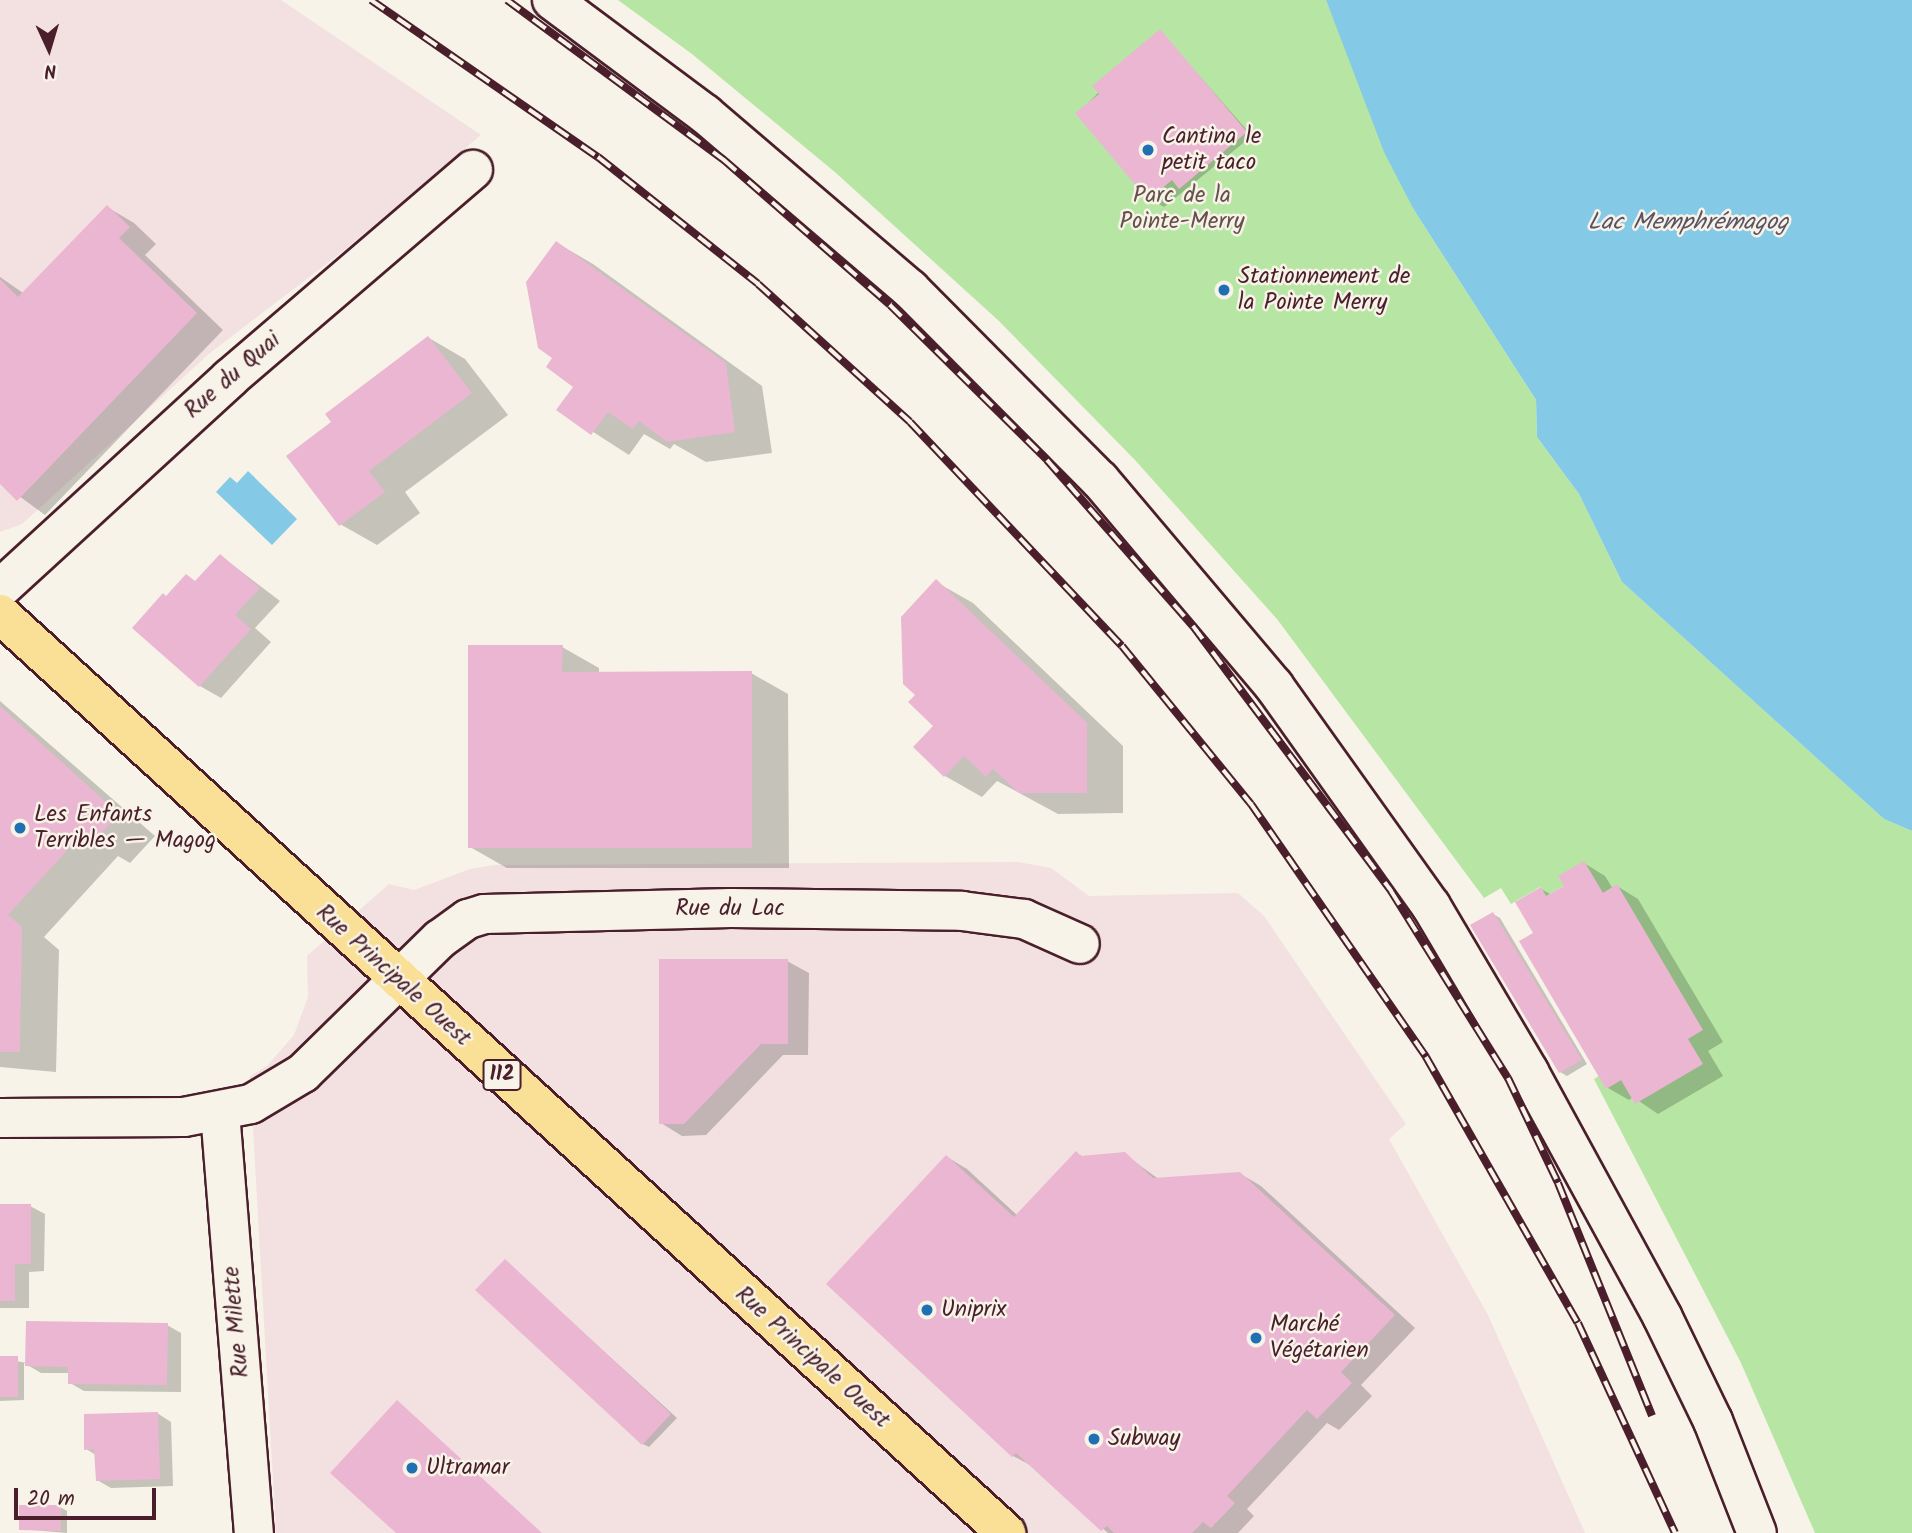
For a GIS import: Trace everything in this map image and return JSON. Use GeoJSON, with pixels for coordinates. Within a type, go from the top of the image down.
{"type":"FeatureCollection","features":[{"type":"Feature","properties":{"kind":"main road","name":"Rue Principale Ouest"},"geometry":{"type":"LineString","coordinates":[[0,614],[1006,1533]]}},
{"type":"Feature","properties":{"kind":"street"},"geometry":{"type":"LineString","coordinates":[[552,0],[715,122],[910,289],[1100,480],[1275,686],[1431,906],[1529,1072],[1662,1316],[1713,1421],[1757,1533]]}},
{"type":"Feature","properties":{"kind":"street","name":"Rue du Quai"},"geometry":{"type":"LineString","coordinates":[[0,589],[219,388],[473,170]]}},
{"type":"Feature","properties":{"kind":"street","name":"Rue du Lac"},"geometry":{"type":"LineString","coordinates":[[0,1118],[171,1117],[220,1112],[251,1104],[285,1087],[318,1060],[397,979],[454,928],[468,919],[501,912],[764,908],[983,912],[1024,919],[1080,944]]}},
{"type":"Feature","properties":{"kind":"street","name":"Rue Milette"},"geometry":{"type":"LineString","coordinates":[[220,1112],[254,1533]]}},
{"type":"Feature","properties":{"kind":"shaded area"},"geometry":{"type":"Polygon","coordinates":[[[0,0],[281,0],[481,135],[342,252],[210,353],[22,524],[0,532],[0,0]]]}},
{"type":"Feature","properties":{"kind":"shaded area"},"geometry":{"type":"Polygon","coordinates":[[[1018,862],[1051,868],[1089,896],[1238,893],[1264,916],[1406,1124],[1389,1139],[1488,1315],[1585,1533],[276,1533],[250,1076],[267,1066],[294,1035],[308,997],[307,956],[389,884],[414,890],[470,869],[494,865],[1018,862]]]}},
{"type":"Feature","properties":{"kind":"green space","name":"Parc de la Pointe-Merry"},"geometry":{"type":"Polygon","coordinates":[[[618,0],[1326,0],[1414,210],[1536,400],[1537,437],[1579,494],[1622,582],[1884,819],[1912,831],[1912,1533],[1815,1533],[1741,1363],[1594,1079],[1599,1076],[1606,1089],[1621,1080],[1603,893],[1564,886],[1546,896],[1540,887],[1511,904],[1501,888],[1484,898],[1277,619],[1135,460],[999,321],[836,173],[692,54],[618,0]]]}},
{"type":"Feature","properties":{"kind":"water","name":"Lac Memphrémagog"},"geometry":{"type":"Polygon","coordinates":[[[1326,0],[1912,0],[1912,831],[1884,819],[1622,582],[1579,494],[1537,437],[1536,400],[1414,210],[1384,152],[1326,0]]]}},
{"type":"Feature","properties":{"kind":"water"},"geometry":{"type":"Polygon","coordinates":[[[248,471],[297,519],[272,545],[216,492],[230,477],[237,483],[248,471]]]}},
{"type":"Feature","properties":{"kind":"building","name":"Cantina le petit taco"},"geometry":{"type":"Polygon","coordinates":[[[1160,29],[1247,132],[1179,189],[1172,180],[1148,200],[1075,113],[1099,94],[1092,86],[1160,29]]]}},
{"type":"Feature","properties":{"kind":"building"},"geometry":{"type":"Polygon","coordinates":[[[107,205],[130,227],[119,238],[197,313],[17,501],[0,484],[0,279],[18,297],[107,205]]]}},
{"type":"Feature","properties":{"kind":"building"},"geometry":{"type":"Polygon","coordinates":[[[556,241],[726,363],[735,432],[667,442],[639,421],[633,429],[608,412],[591,435],[556,410],[573,387],[546,367],[552,358],[538,348],[526,282],[556,241]]]}},
{"type":"Feature","properties":{"kind":"building"},"geometry":{"type":"Polygon","coordinates":[[[428,336],[472,393],[369,471],[385,492],[339,526],[286,456],[331,422],[325,414],[428,336]]]}},
{"type":"Feature","properties":{"kind":"building"},"geometry":{"type":"Polygon","coordinates":[[[220,554],[260,588],[235,615],[251,629],[199,687],[132,628],[163,593],[166,596],[186,574],[195,581],[220,554]]]}},
{"type":"Feature","properties":{"kind":"building"},"geometry":{"type":"Polygon","coordinates":[[[936,579],[1087,723],[1087,793],[1019,793],[993,769],[986,777],[964,756],[944,777],[913,747],[933,726],[908,702],[915,695],[903,684],[901,617],[936,579]]]}},
{"type":"Feature","properties":{"kind":"building"},"geometry":{"type":"Polygon","coordinates":[[[468,645],[563,645],[562,672],[752,671],[752,848],[468,848],[468,645]]]}},
{"type":"Feature","properties":{"kind":"building"},"geometry":{"type":"Polygon","coordinates":[[[0,706],[119,814],[92,843],[82,834],[8,915],[22,927],[20,1052],[0,1052],[0,706]]]}},
{"type":"Feature","properties":{"kind":"building"},"geometry":{"type":"Polygon","coordinates":[[[1584,861],[1603,893],[1617,884],[1703,1030],[1688,1039],[1703,1064],[1635,1104],[1621,1080],[1606,1089],[1519,941],[1533,933],[1515,902],[1541,887],[1546,896],[1564,886],[1558,876],[1584,861]]]}},
{"type":"Feature","properties":{"kind":"building"},"geometry":{"type":"Polygon","coordinates":[[[1493,912],[1582,1060],[1559,1073],[1470,925],[1493,912]]]}},
{"type":"Feature","properties":{"kind":"building"},"geometry":{"type":"Polygon","coordinates":[[[659,959],[788,959],[788,1044],[761,1044],[684,1124],[659,1124],[659,959]]]}},
{"type":"Feature","properties":{"kind":"building"},"geometry":{"type":"Polygon","coordinates":[[[1076,1151],[1081,1156],[1125,1152],[1153,1178],[1240,1172],[1395,1315],[1341,1372],[1352,1383],[1317,1419],[1307,1410],[1227,1496],[1235,1503],[1211,1528],[1203,1522],[1192,1533],[1114,1533],[1107,1526],[1101,1531],[1016,1453],[1012,1457],[826,1284],[946,1155],[1014,1217],[1076,1151]]]}},
{"type":"Feature","properties":{"kind":"building"},"geometry":{"type":"Polygon","coordinates":[[[0,1204],[31,1204],[31,1264],[15,1264],[15,1301],[0,1301],[0,1204]]]}},
{"type":"Feature","properties":{"kind":"building"},"geometry":{"type":"Polygon","coordinates":[[[505,1259],[671,1414],[642,1445],[475,1290],[505,1259]]]}},
{"type":"Feature","properties":{"kind":"building"},"geometry":{"type":"Polygon","coordinates":[[[26,1321],[168,1323],[167,1385],[68,1384],[68,1367],[25,1366],[26,1321]]]}},
{"type":"Feature","properties":{"kind":"building"},"geometry":{"type":"Polygon","coordinates":[[[0,1356],[18,1356],[18,1397],[0,1397],[0,1356]]]}},
{"type":"Feature","properties":{"kind":"building"},"geometry":{"type":"Polygon","coordinates":[[[397,1400],[542,1533],[396,1533],[330,1473],[397,1400]]]}},
{"type":"Feature","properties":{"kind":"building"},"geometry":{"type":"Polygon","coordinates":[[[158,1412],[160,1479],[96,1481],[94,1449],[84,1450],[84,1414],[158,1412]]]}},
{"type":"Feature","properties":{"kind":"building"},"geometry":{"type":"Polygon","coordinates":[[[19,1505],[61,1505],[61,1531],[19,1530],[19,1505]]]}},
{"type":"Feature","properties":{"kind":"railway"},"geometry":{"type":"LineString","coordinates":[[371,0],[598,157],[758,284],[910,422],[1122,646],[1251,804],[1426,1057],[1578,1323],[1675,1533]]}},
{"type":"Feature","properties":{"kind":"railway"},"geometry":{"type":"LineString","coordinates":[[507,0],[724,160],[890,305],[1047,460],[1193,626],[1391,891],[1508,1078],[1558,1183],[1652,1416]]}},
{"type":"Feature","properties":{"kind":"place","name":"Cantina le petit taco"},"geometry":{"type":"Point","coordinates":[1148,150]}},
{"type":"Feature","properties":{"kind":"place","name":"Stationnement de la Pointe Merry"},"geometry":{"type":"Point","coordinates":[1224,290]}},
{"type":"Feature","properties":{"kind":"place","name":"Les Enfants Terribles — Magog"},"geometry":{"type":"Point","coordinates":[20,828]}},
{"type":"Feature","properties":{"kind":"place","name":"Uniprix"},"geometry":{"type":"Point","coordinates":[927,1310]}},
{"type":"Feature","properties":{"kind":"place","name":"Marché Végétarien"},"geometry":{"type":"Point","coordinates":[1256,1338]}},
{"type":"Feature","properties":{"kind":"place","name":"Subway"},"geometry":{"type":"Point","coordinates":[1094,1439]}},
{"type":"Feature","properties":{"kind":"place","name":"Ultramar"},"geometry":{"type":"Point","coordinates":[412,1468]}}]}
